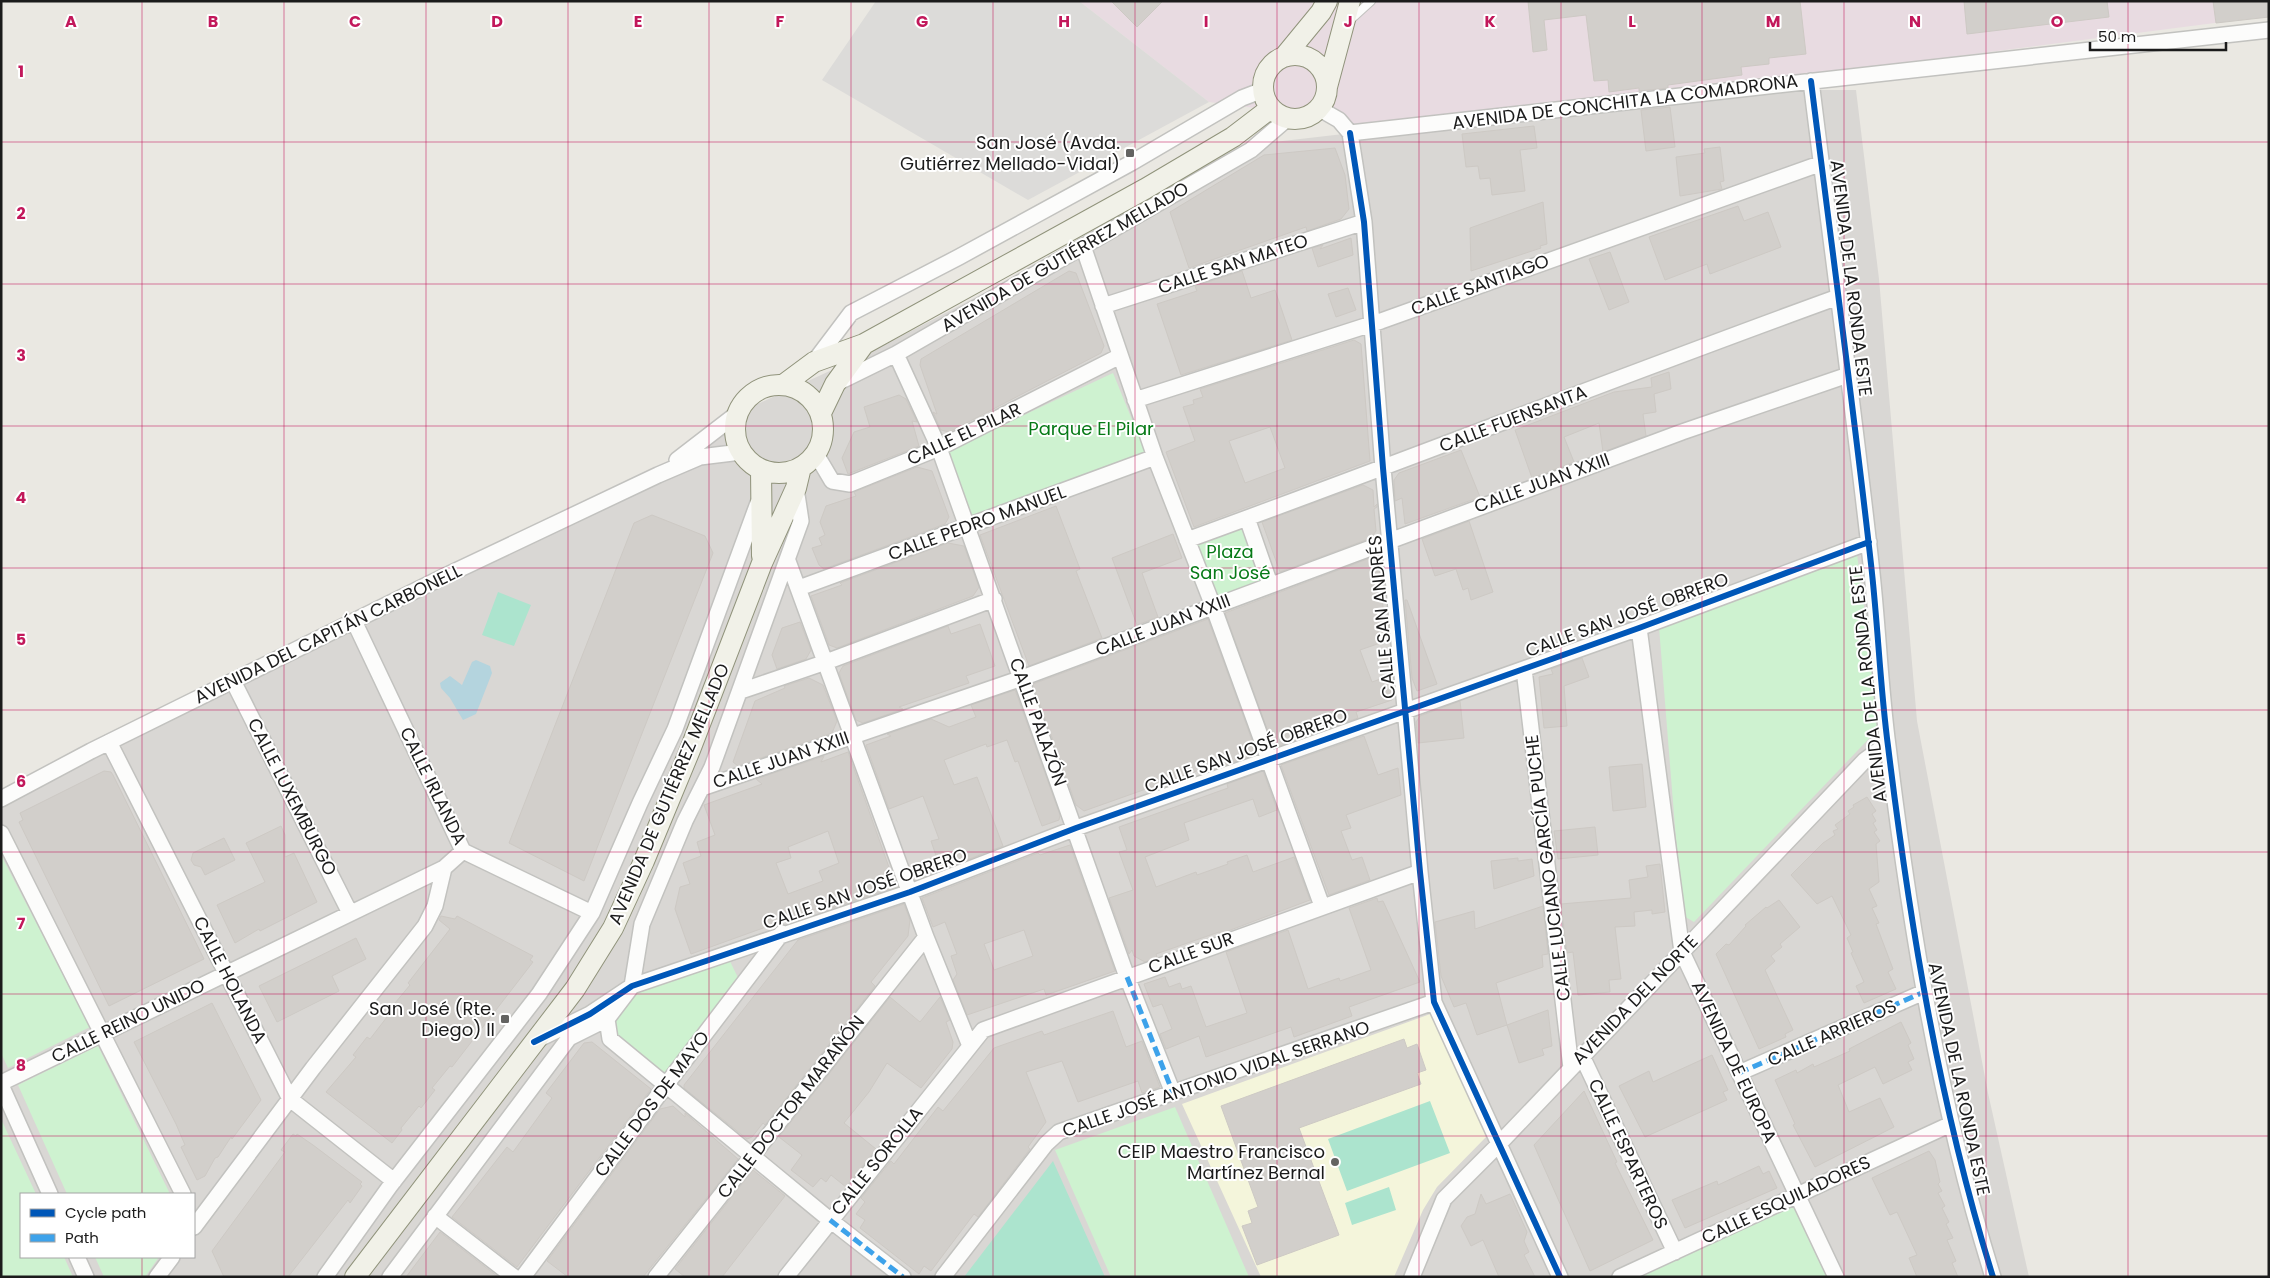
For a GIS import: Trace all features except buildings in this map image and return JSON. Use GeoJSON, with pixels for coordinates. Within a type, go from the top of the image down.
{"type":"FeatureCollection","features":[{"type":"Feature","properties":{"kind":"main road"},"geometry":{"type":"LineString","coordinates":[[1327,1],[1321,12],[1284,56],[1274,62],[1267,70],[1263,79],[1263,90],[1266,100],[1280,113],[1299,118],[1309,115],[1318,108],[1324,99],[1350,1]]}},
{"type":"Feature","properties":{"kind":"main road"},"geometry":{"type":"LineString","coordinates":[[1284,56],[1305,56],[1314,61],[1324,74],[1327,89]]}},
{"type":"Feature","properties":{"kind":"main road","name":"AVENIDA DE GUTIÉRREZ MELLADO"},"geometry":{"type":"LineString","coordinates":[[783,385],[814,362],[864,344],[1145,189],[1233,137],[1280,113]]}},
{"type":"Feature","properties":{"kind":"main road"},"geometry":{"type":"LineString","coordinates":[[821,413],[835,384],[864,344]]}},
{"type":"Feature","properties":{"kind":"main road"},"geometry":{"type":"LineString","coordinates":[[783,385],[796,389],[811,398],[821,413],[824,434],[816,454],[802,468],[782,473],[761,470],[750,462],[741,452],[736,439],[735,426],[738,413],[752,395],[772,386],[783,385]]}},
{"type":"Feature","properties":{"kind":"main road","name":"AVENIDA DE GUTIÉRREZ MELLADO"},"geometry":{"type":"LineString","coordinates":[[355,1277],[575,989],[614,928],[690,750],[762,563],[796,488],[802,468]]}},
{"type":"Feature","properties":{"kind":"main road","name":"AVENIDA DE GUTIÉRREZ MELLADO"},"geometry":{"type":"LineString","coordinates":[[761,470],[762,563]]}},
{"type":"Feature","properties":{"kind":"street","name":"AVENIDA DE CONCHITA LA COMADRONA"},"geometry":{"type":"LineString","coordinates":[[1350,133],[2269,30]]}},
{"type":"Feature","properties":{"kind":"street","name":"AVENIDA DE LA RONDA ESTE"},"geometry":{"type":"LineString","coordinates":[[1811,81],[1868,542],[1887,744],[1924,992],[1951,1124],[1972,1209],[1993,1277]]}},
{"type":"Feature","properties":{"kind":"street"},"geometry":{"type":"LineString","coordinates":[[814,362],[851,313],[1131,163],[1242,98],[1263,90]]}},
{"type":"Feature","properties":{"kind":"street"},"geometry":{"type":"LineString","coordinates":[[1318,108],[1339,120],[1350,133]]}},
{"type":"Feature","properties":{"kind":"street","name":"AVENIDA DE GUTIÉRREZ MELLADO"},"geometry":{"type":"LineString","coordinates":[[835,384],[896,354],[1251,150],[1280,113]]}},
{"type":"Feature","properties":{"kind":"street","name":"CALLE SAN ANDRÉS"},"geometry":{"type":"LineString","coordinates":[[1350,133],[1364,222],[1383,468],[1420,872],[1434,1002],[1560,1277]]}},
{"type":"Feature","properties":{"kind":"street","name":"CALLE SANTIAGO"},"geometry":{"type":"LineString","coordinates":[[1135,400],[1372,323],[1822,163]]}},
{"type":"Feature","properties":{"kind":"street","name":"CALLE SAN MATEO"},"geometry":{"type":"LineString","coordinates":[[1103,306],[1364,222]]}},
{"type":"Feature","properties":{"kind":"street"},"geometry":{"type":"LineString","coordinates":[[1083,246],[1155,457],[1213,606],[1322,906]]}},
{"type":"Feature","properties":{"kind":"street","name":"CALLE FUENSANTA"},"geometry":{"type":"LineString","coordinates":[[1187,540],[1383,468],[1678,355],[1838,297]]}},
{"type":"Feature","properties":{"kind":"street","name":"CALLE PALAZÓN"},"geometry":{"type":"LineString","coordinates":[[896,354],[939,448],[1076,828],[1127,977],[1173,1093]]}},
{"type":"Feature","properties":{"kind":"street","name":"CALLE EL PILAR"},"geometry":{"type":"LineString","coordinates":[[816,454],[832,481],[850,484],[939,448],[1120,356]]}},
{"type":"Feature","properties":{"kind":"street","name":"CALLE JUAN XXIII"},"geometry":{"type":"LineString","coordinates":[[702,788],[1022,678],[1390,539],[1682,432],[1848,375]]}},
{"type":"Feature","properties":{"kind":"street"},"geometry":{"type":"LineString","coordinates":[[658,475],[738,413]]}},
{"type":"Feature","properties":{"kind":"street"},"geometry":{"type":"LineString","coordinates":[[658,475],[700,457],[741,452]]}},
{"type":"Feature","properties":{"kind":"street","name":"CALLE PEDRO MANUEL"},"geometry":{"type":"LineString","coordinates":[[799,588],[1155,457]]}},
{"type":"Feature","properties":{"kind":"street","name":"AVENIDA DEL CAPITÁN CARBONELL"},"geometry":{"type":"LineString","coordinates":[[1,798],[109,742],[354,621],[658,475]]}},
{"type":"Feature","properties":{"kind":"street","name":"AVENIDA DE GUTIÉRREZ MELLADO"},"geometry":{"type":"LineString","coordinates":[[390,1277],[569,1038],[607,1019],[632,986],[642,924],[685,821],[712,767],[802,521],[796,488]]}},
{"type":"Feature","properties":{"kind":"street","name":"AVENIDA DE GUTIÉRREZ MELLADO"},"geometry":{"type":"LineString","coordinates":[[325,1277],[394,1180],[539,994],[592,913],[675,729],[760,497]]}},
{"type":"Feature","properties":{"kind":"street"},"geometry":{"type":"LineString","coordinates":[[1246,518],[1270,584]]}},
{"type":"Feature","properties":{"kind":"street","name":"CALLE SAN JOSÉ OBRERO"},"geometry":{"type":"LineString","coordinates":[[534,1042],[590,1014],[632,986],[782,933],[910,892],[1076,828],[1639,628],[1868,542]]}},
{"type":"Feature","properties":{"kind":"street"},"geometry":{"type":"LineString","coordinates":[[788,561],[926,937],[970,1046]]}},
{"type":"Feature","properties":{"kind":"street"},"geometry":{"type":"LineString","coordinates":[[741,691],[826,662],[994,599]]}},
{"type":"Feature","properties":{"kind":"street","name":"CALLE IRLANDA"},"geometry":{"type":"LineString","coordinates":[[354,621],[463,850],[592,913]]}},
{"type":"Feature","properties":{"kind":"street","name":"AVENIDA DE EUROPA"},"geometry":{"type":"LineString","coordinates":[[1639,628],[1682,952],[1836,1277]]}},
{"type":"Feature","properties":{"kind":"street","name":"CALLE LUCIANO GARCÍA PUCHE"},"geometry":{"type":"LineString","coordinates":[[1524,669],[1571,1068]]}},
{"type":"Feature","properties":{"kind":"street","name":"CALLE LUXEMBURGO"},"geometry":{"type":"LineString","coordinates":[[233,681],[350,913]]}},
{"type":"Feature","properties":{"kind":"street","name":"CALLE HOLANDA"},"geometry":{"type":"LineString","coordinates":[[109,742],[290,1099],[394,1180]]}},
{"type":"Feature","properties":{"kind":"street","name":"AVENIDA DEL NORTE"},"geometry":{"type":"LineString","coordinates":[[1412,1277],[1444,1199],[1865,760],[1887,744]]}},
{"type":"Feature","properties":{"kind":"street"},"geometry":{"type":"LineString","coordinates":[[1,833],[182,1193]]}},
{"type":"Feature","properties":{"kind":"street","name":"CALLE REINO UNIDO"},"geometry":{"type":"LineString","coordinates":[[1,1084],[444,868],[463,850]]}},
{"type":"Feature","properties":{"kind":"street"},"geometry":{"type":"LineString","coordinates":[[195,1222],[424,926],[435,906],[444,868]]}},
{"type":"Feature","properties":{"kind":"street","name":"CALLE SUR"},"geometry":{"type":"LineString","coordinates":[[970,1046],[982,1030],[1420,872]]}},
{"type":"Feature","properties":{"kind":"street","name":"CALLE DOS DE MAYO"},"geometry":{"type":"LineString","coordinates":[[524,1277],[666,1085],[782,933]]}},
{"type":"Feature","properties":{"kind":"street","name":"CALLE DOCTOR MARAÑÓN"},"geometry":{"type":"LineString","coordinates":[[656,1277],[926,937]]}},
{"type":"Feature","properties":{"kind":"street","name":"CALLE ARRIEROS"},"geometry":{"type":"LineString","coordinates":[[1739,1074],[1924,992]]}},
{"type":"Feature","properties":{"kind":"street","name":"CALLE JOSÉ ANTONIO VIDAL SERRANO"},"geometry":{"type":"LineString","coordinates":[[943,1277],[1046,1144],[1059,1132],[1434,1002]]}},
{"type":"Feature","properties":{"kind":"street"},"geometry":{"type":"LineString","coordinates":[[607,1019],[610,1039],[830,1220],[903,1277]]}},
{"type":"Feature","properties":{"kind":"street","name":"CALLE SOROLLA"},"geometry":{"type":"LineString","coordinates":[[786,1277],[970,1046]]}},
{"type":"Feature","properties":{"kind":"street","name":"CALLE ESPARTEROS"},"geometry":{"type":"LineString","coordinates":[[1582,1056],[1675,1252]]}},
{"type":"Feature","properties":{"kind":"street"},"geometry":{"type":"LineString","coordinates":[[1,1084],[50,1193]]}},
{"type":"Feature","properties":{"kind":"street","name":"CALLE ESQUILADORES"},"geometry":{"type":"LineString","coordinates":[[1620,1277],[1951,1124]]}},
{"type":"Feature","properties":{"kind":"street"},"geometry":{"type":"LineString","coordinates":[[435,1216],[514,1277]]}},
{"type":"Feature","properties":{"kind":"street"},"geometry":{"type":"LineString","coordinates":[[77,1258],[86,1277]]}},
{"type":"Feature","properties":{"kind":"street"},"geometry":{"type":"LineString","coordinates":[[157,1277],[171,1258]]}},
{"type":"Feature","properties":{"kind":"lane"},"geometry":{"type":"LineString","coordinates":[[1342,28],[1371,1]]}},
{"type":"Feature","properties":{"kind":"shaded area"},"geometry":{"type":"Polygon","coordinates":[[[876,1],[1079,1],[1209,102],[1028,200],[822,80],[876,1]]]}},
{"type":"Feature","properties":{"kind":"shaded area"},"geometry":{"type":"Polygon","coordinates":[[[1079,1],[2269,1],[2269,16],[1756,82],[1352,126],[1309,115],[1209,102],[1079,1]]]}},
{"type":"Feature","properties":{"kind":"shaded area"},"geometry":{"type":"Polygon","coordinates":[[[1726,90],[1856,90],[1879,279],[1917,721],[1988,1093],[2029,1277],[1,1277],[1,800],[658,475],[738,413],[867,354],[1274,142],[1726,90]]]}},
{"type":"Feature","properties":{"kind":"shaded area","name":"CEIP Maestro Francisco Martínez Bernal"},"geometry":{"type":"Polygon","coordinates":[[[1433,1013],[1487,1136],[1437,1187],[1423,1210],[1394,1277],[1261,1277],[1182,1104],[1433,1013]]]}},
{"type":"Feature","properties":{"kind":"green space","name":"Parque El Pilar"},"geometry":{"type":"Polygon","coordinates":[[[1113,373],[1146,454],[971,518],[948,451],[1113,373]]]}},
{"type":"Feature","properties":{"kind":"green space","name":"Plaza San José"},"geometry":{"type":"Polygon","coordinates":[[[1247,518],[1270,584],[1213,606],[1187,540],[1247,518]]]}},
{"type":"Feature","properties":{"kind":"green space"},"geometry":{"type":"Polygon","coordinates":[[[1857,554],[1880,727],[1694,922],[1682,915],[1659,627],[1857,554]]]}},
{"type":"Feature","properties":{"kind":"green space"},"geometry":{"type":"Polygon","coordinates":[[[498,592],[531,605],[514,646],[482,635],[498,592]]]}},
{"type":"Feature","properties":{"kind":"green space"},"geometry":{"type":"Polygon","coordinates":[[[1,855],[90,1027],[8,1068],[1,1053],[1,855]]]}},
{"type":"Feature","properties":{"kind":"green space"},"geometry":{"type":"Polygon","coordinates":[[[726,953],[742,986],[666,1085],[610,1039],[607,1019],[632,986],[726,953]]]}},
{"type":"Feature","properties":{"kind":"green space"},"geometry":{"type":"Polygon","coordinates":[[[98,1046],[170,1193],[67,1193],[18,1085],[98,1046]]]}},
{"type":"Feature","properties":{"kind":"green space"},"geometry":{"type":"Polygon","coordinates":[[[1430,1101],[1450,1153],[1347,1191],[1328,1139],[1430,1101]]]}},
{"type":"Feature","properties":{"kind":"green space"},"geometry":{"type":"Polygon","coordinates":[[[1175,1107],[1249,1277],[1111,1277],[1055,1150],[1175,1107]]]}},
{"type":"Feature","properties":{"kind":"green space"},"geometry":{"type":"Polygon","coordinates":[[[1,1119],[36,1193],[20,1193],[20,1258],[64,1258],[73,1277],[1,1277],[1,1119]]]}},
{"type":"Feature","properties":{"kind":"green space"},"geometry":{"type":"Polygon","coordinates":[[[1053,1161],[1105,1277],[964,1277],[1053,1161]]]}},
{"type":"Feature","properties":{"kind":"green space"},"geometry":{"type":"Polygon","coordinates":[[[1389,1187],[1396,1210],[1352,1225],[1345,1203],[1389,1187]]]}},
{"type":"Feature","properties":{"kind":"green space"},"geometry":{"type":"Polygon","coordinates":[[[1797,1205],[1829,1277],[1638,1277],[1797,1205]]]}},
{"type":"Feature","properties":{"kind":"green space"},"geometry":{"type":"Polygon","coordinates":[[[95,1258],[158,1258],[145,1277],[104,1277],[95,1258]]]}},
{"type":"Feature","properties":{"kind":"water"},"geometry":{"type":"Polygon","coordinates":[[[476,660],[490,666],[492,673],[476,714],[463,720],[450,698],[441,688],[440,683],[450,676],[462,685],[472,662],[476,660]]]}},
{"type":"Feature","properties":{"kind":"marked path"},"geometry":{"type":"LineString","coordinates":[[1127,977],[1173,1093]]}},
{"type":"Feature","properties":{"kind":"marked path"},"geometry":{"type":"LineString","coordinates":[[1739,1073],[1924,992]]}},
{"type":"Feature","properties":{"kind":"marked path"},"geometry":{"type":"LineString","coordinates":[[830,1220],[903,1277]]}},
{"type":"Feature","properties":{"kind":"cycle path"},"geometry":{"type":"LineString","coordinates":[[1811,81],[1864,504],[1885,723],[1906,880],[1928,1014],[1942,1080],[1974,1212],[1993,1277]]}},
{"type":"Feature","properties":{"kind":"cycle path"},"geometry":{"type":"LineString","coordinates":[[1350,133],[1364,222],[1383,468],[1420,872],[1434,1002],[1560,1277]]}},
{"type":"Feature","properties":{"kind":"cycle path"},"geometry":{"type":"LineString","coordinates":[[534,1042],[590,1014],[632,986],[910,892],[1076,828],[1639,628],[1869,542]]}},
{"type":"Feature","properties":{"kind":"place","name":"San José (Avda. Gutiérrez Mellado-Vidal)"},"geometry":{"type":"Point","coordinates":[1130,153]}},
{"type":"Feature","properties":{"kind":"place","name":"San José (Rte. Diego) II"},"geometry":{"type":"Point","coordinates":[505,1019]}},
{"type":"Feature","properties":{"kind":"place","name":"CEIP Maestro Francisco Martínez Bernal"},"geometry":{"type":"Point","coordinates":[1335,1162]}}]}
